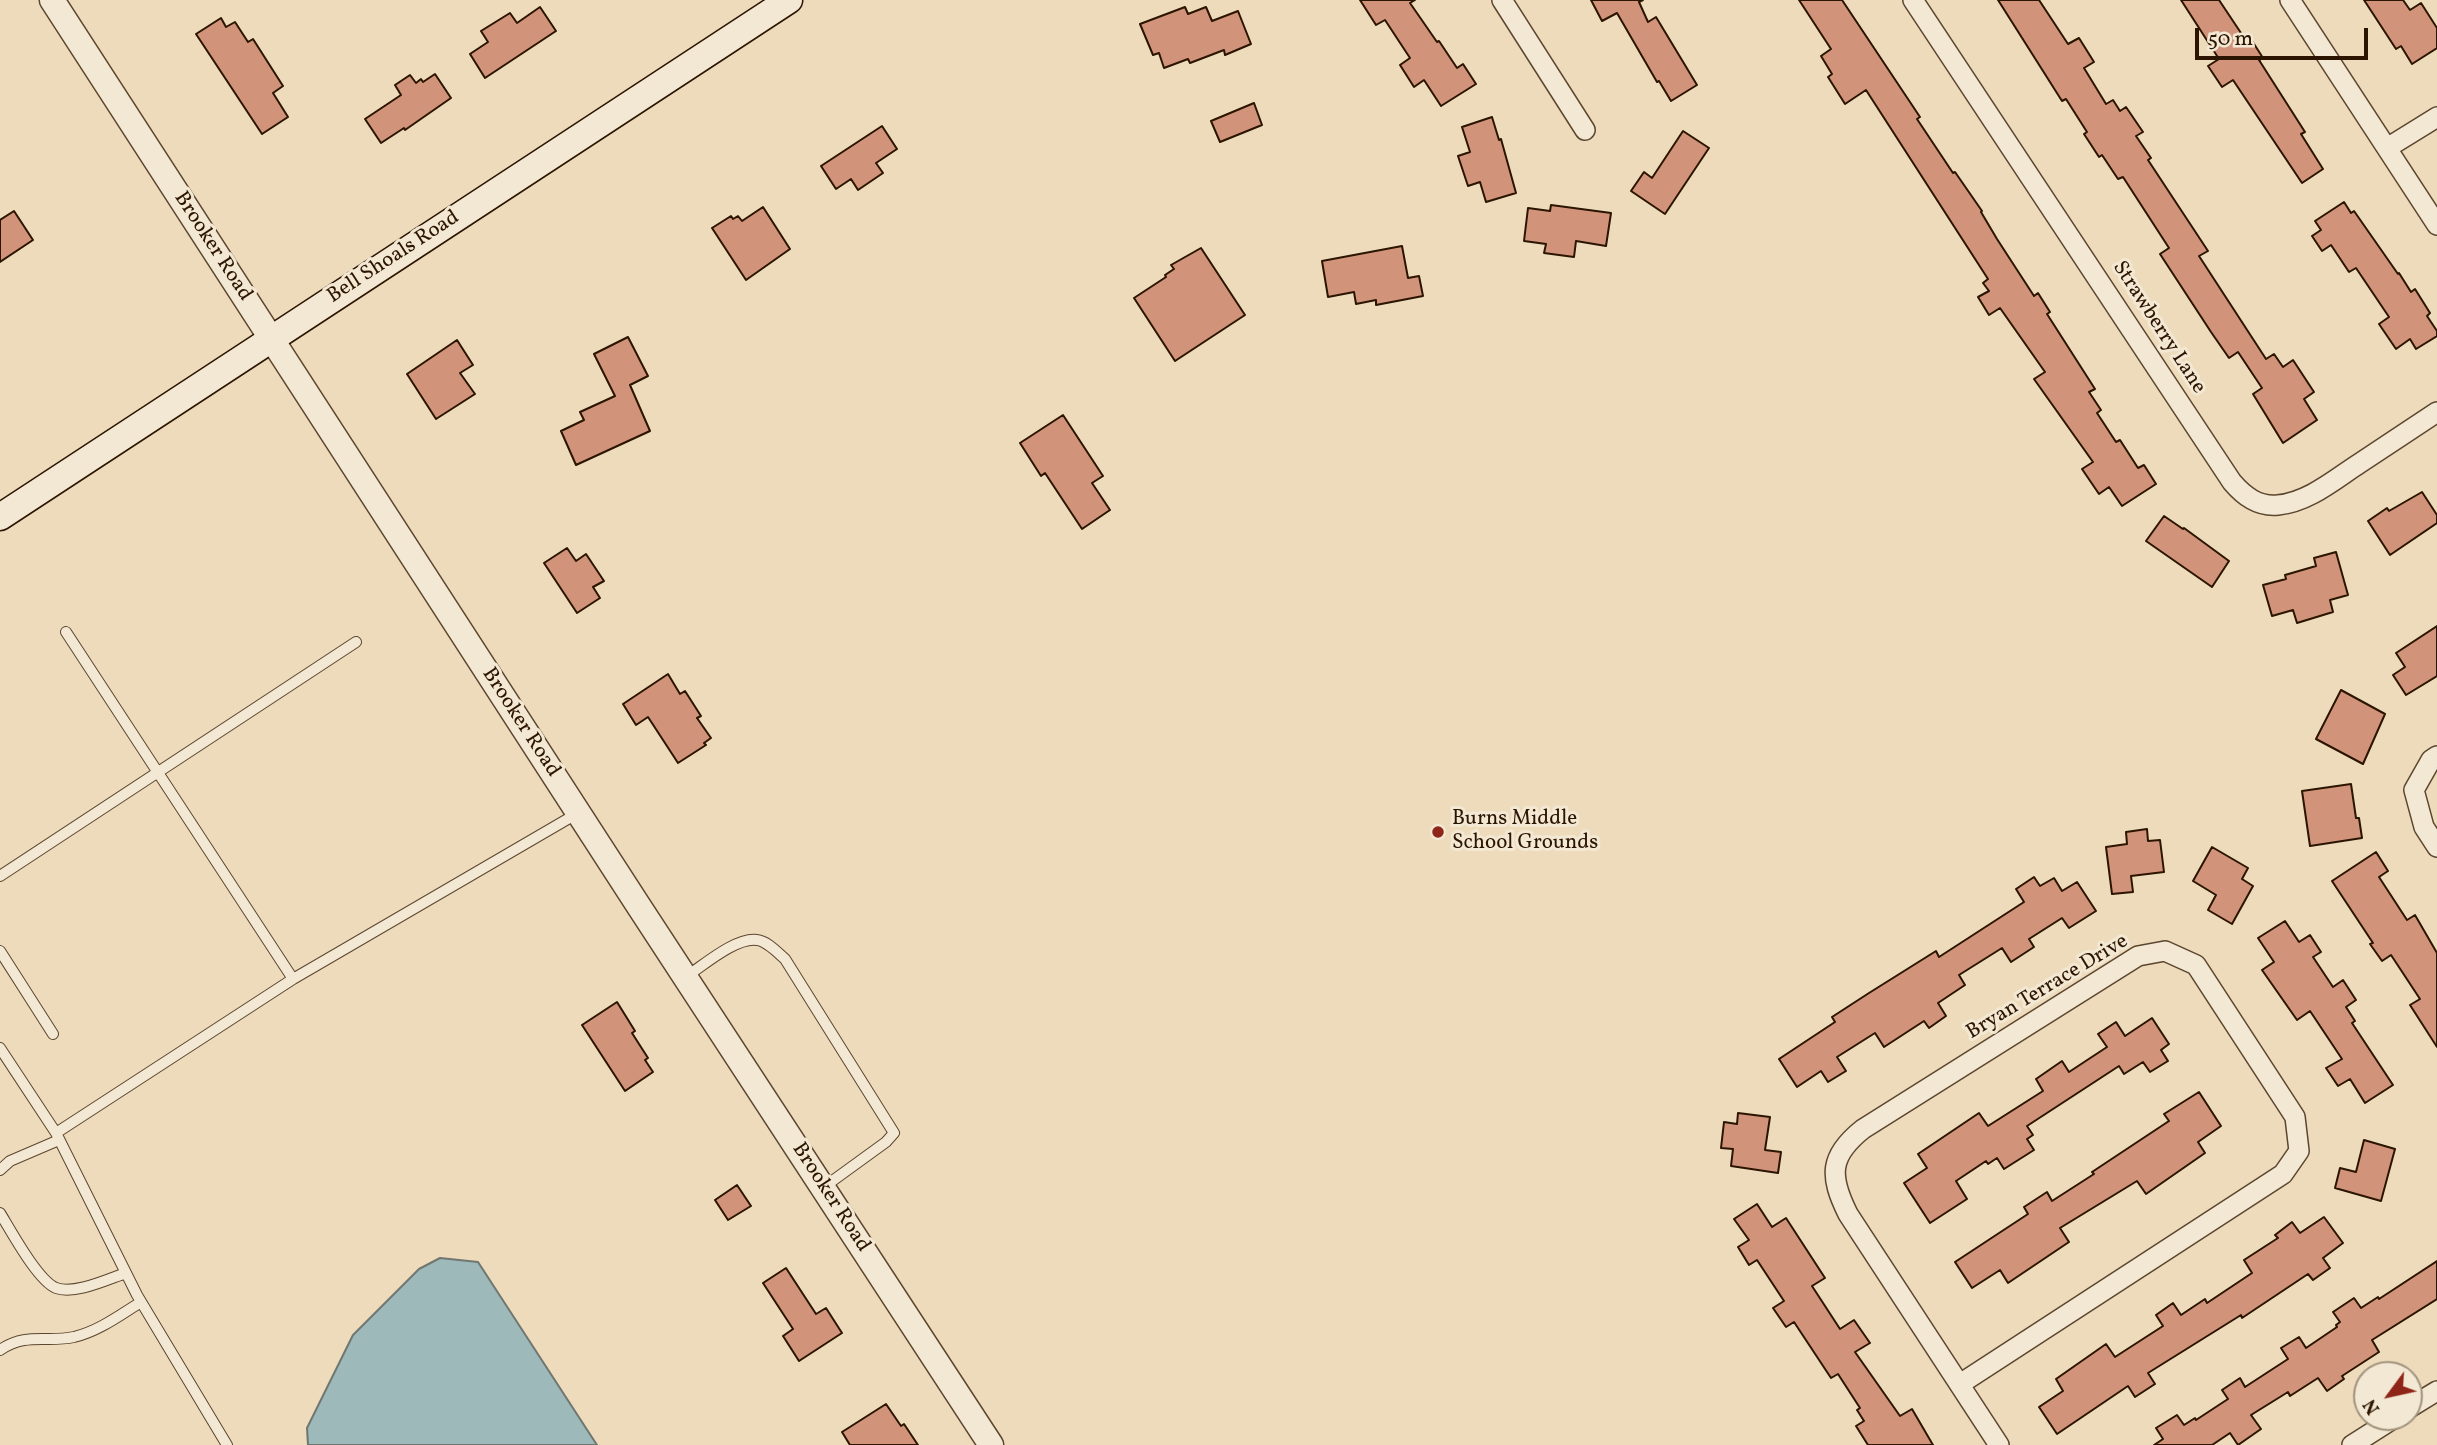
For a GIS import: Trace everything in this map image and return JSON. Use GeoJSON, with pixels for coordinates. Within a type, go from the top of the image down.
{"type":"FeatureCollection","features":[{"type":"Feature","properties":{"kind":"main road","name":"Bell Shoals Road"},"geometry":{"type":"LineString","coordinates":[[0,517],[789,0]]}},
{"type":"Feature","properties":{"kind":"street","name":"Brooker Road"},"geometry":{"type":"LineString","coordinates":[[52,0],[991,1445]]}},
{"type":"Feature","properties":{"kind":"street"},"geometry":{"type":"LineString","coordinates":[[1502,0],[1585,130]]}},
{"type":"Feature","properties":{"kind":"street","name":"Strawberry Lane"},"geometry":{"type":"LineString","coordinates":[[1913,0],[2224,470],[2242,493],[2251,500],[2263,503],[2276,505],[2292,502],[2316,492],[2437,412]]}},
{"type":"Feature","properties":{"kind":"street"},"geometry":{"type":"LineString","coordinates":[[2290,0],[2437,225]]}},
{"type":"Feature","properties":{"kind":"street"},"geometry":{"type":"LineString","coordinates":[[2387,148],[2437,117]]}},
{"type":"Feature","properties":{"kind":"street"},"geometry":{"type":"LineString","coordinates":[[2437,756],[2431,760],[2414,790],[2424,827],[2437,848]]}},
{"type":"Feature","properties":{"kind":"street","name":"Bryan Terrace Drive"},"geometry":{"type":"LineString","coordinates":[[1959,1384],[2283,1174],[2299,1151],[2295,1117],[2196,965],[2165,951],[2138,956],[1863,1129],[1847,1142],[1839,1153],[1835,1166],[1835,1182],[1848,1214],[1959,1384],[1999,1445]]}},
{"type":"Feature","properties":{"kind":"street"},"geometry":{"type":"LineString","coordinates":[[2352,1445],[2374,1431]]}},
{"type":"Feature","properties":{"kind":"lane"},"geometry":{"type":"LineString","coordinates":[[66,632],[293,979]]}},
{"type":"Feature","properties":{"kind":"lane"},"geometry":{"type":"LineString","coordinates":[[0,876],[356,642]]}},
{"type":"Feature","properties":{"kind":"lane"},"geometry":{"type":"LineString","coordinates":[[0,1170],[10,1161],[57,1137],[293,979],[578,813]]}},
{"type":"Feature","properties":{"kind":"lane"},"geometry":{"type":"LineString","coordinates":[[685,977],[736,943],[757,940],[785,959],[894,1133],[886,1142],[824,1187]]}},
{"type":"Feature","properties":{"kind":"lane"},"geometry":{"type":"LineString","coordinates":[[0,951],[54,1034]]}},
{"type":"Feature","properties":{"kind":"lane"},"geometry":{"type":"LineString","coordinates":[[0,1048],[57,1137],[141,1302],[227,1445]]}},
{"type":"Feature","properties":{"kind":"lane"},"geometry":{"type":"LineString","coordinates":[[0,1213],[45,1281],[58,1289],[85,1287],[126,1273]]}},
{"type":"Feature","properties":{"kind":"lane"},"geometry":{"type":"LineString","coordinates":[[0,1350],[13,1341],[69,1338],[88,1333],[141,1302]]}},
{"type":"Feature","properties":{"kind":"water"},"geometry":{"type":"Polygon","coordinates":[[[440,1258],[478,1262],[597,1445],[308,1445],[307,1428],[353,1335],[419,1269],[440,1258]]]}},
{"type":"Feature","properties":{"kind":"building"},"geometry":{"type":"Polygon","coordinates":[[[1360,0],[1415,0],[1410,3],[1437,42],[1439,41],[1457,68],[1463,64],[1476,84],[1441,106],[1424,80],[1414,87],[1400,65],[1410,58],[1385,20],[1376,25],[1360,0]]]}},
{"type":"Feature","properties":{"kind":"building"},"geometry":{"type":"Polygon","coordinates":[[[1591,0],[1643,0],[1639,2],[1648,22],[1656,17],[1697,85],[1671,101],[1617,13],[1602,21],[1591,0]]]}},
{"type":"Feature","properties":{"kind":"building"},"geometry":{"type":"Polygon","coordinates":[[[1799,0],[1842,0],[1920,117],[1917,119],[1982,211],[2034,296],[2038,293],[2050,312],[2047,314],[2095,389],[2089,392],[2101,410],[2097,413],[2116,442],[2120,440],[2138,468],[2144,465],[2156,484],[2122,506],[2109,487],[2099,494],[2082,469],[2093,462],[2034,379],[2045,372],[2000,308],[1989,315],[1978,297],[1989,291],[1983,283],[1988,279],[1866,90],[1845,104],[1828,77],[1832,74],[1821,56],[1831,49],[1799,0]]]}},
{"type":"Feature","properties":{"kind":"building"},"geometry":{"type":"Polygon","coordinates":[[[1998,0],[2039,0],[2068,44],[2079,38],[2094,62],[2084,68],[2106,104],[2113,100],[2120,111],[2126,107],[2143,132],[2136,136],[2151,158],[2148,160],[2208,251],[2199,256],[2266,359],[2274,354],[2283,367],[2293,360],[2314,392],[2304,399],[2317,420],[2283,443],[2253,394],[2262,388],[2238,352],[2229,358],[2211,332],[2160,254],[2169,248],[2123,177],[2118,179],[2102,155],[2099,157],[2066,99],[2062,101],[1998,0]]]}},
{"type":"Feature","properties":{"kind":"building"},"geometry":{"type":"Polygon","coordinates":[[[2181,0],[2219,0],[2245,39],[2249,36],[2263,58],[2259,60],[2305,132],[2301,134],[2323,169],[2302,183],[2233,80],[2222,87],[2208,66],[2219,59],[2181,0]]]}},
{"type":"Feature","properties":{"kind":"building"},"geometry":{"type":"Polygon","coordinates":[[[2364,0],[2403,0],[2410,10],[2421,3],[2437,28],[2437,48],[2412,64],[2401,46],[2396,49],[2364,0]]]}},
{"type":"Feature","properties":{"kind":"building"},"geometry":{"type":"Polygon","coordinates":[[[540,7],[556,31],[485,78],[470,54],[488,42],[481,31],[510,13],[517,23],[540,7]]]}},
{"type":"Feature","properties":{"kind":"building"},"geometry":{"type":"Polygon","coordinates":[[[1185,7],[1188,14],[1206,7],[1212,21],[1238,11],[1251,44],[1225,55],[1224,50],[1190,63],[1188,59],[1164,68],[1159,53],[1153,55],[1140,24],[1185,7]]]}},
{"type":"Feature","properties":{"kind":"building"},"geometry":{"type":"Polygon","coordinates":[[[221,18],[226,27],[235,22],[248,42],[253,39],[283,86],[273,93],[288,117],[262,134],[196,34],[221,18]]]}},
{"type":"Feature","properties":{"kind":"building"},"geometry":{"type":"Polygon","coordinates":[[[435,74],[451,98],[381,143],[365,119],[401,95],[395,85],[410,75],[416,83],[435,74]]]}},
{"type":"Feature","properties":{"kind":"building"},"geometry":{"type":"Polygon","coordinates":[[[1254,103],[1262,125],[1220,142],[1211,121],[1254,103]]]}},
{"type":"Feature","properties":{"kind":"building"},"geometry":{"type":"Polygon","coordinates":[[[1492,117],[1516,193],[1486,202],[1480,182],[1468,186],[1458,156],[1470,152],[1462,127],[1492,117]]]}},
{"type":"Feature","properties":{"kind":"building"},"geometry":{"type":"Polygon","coordinates":[[[882,126],[897,149],[876,163],[883,173],[858,190],[851,179],[836,189],[821,166],[882,126]]]}},
{"type":"Feature","properties":{"kind":"building"},"geometry":{"type":"Polygon","coordinates":[[[1683,131],[1709,148],[1665,214],[1631,191],[1644,172],[1652,178],[1683,131]]]}},
{"type":"Feature","properties":{"kind":"building"},"geometry":{"type":"Polygon","coordinates":[[[2344,202],[2351,213],[2354,211],[2411,292],[2415,289],[2430,313],[2427,316],[2437,331],[2437,336],[2416,349],[2410,339],[2396,349],[2379,324],[2389,317],[2356,268],[2349,272],[2331,245],[2322,251],[2312,236],[2321,230],[2315,221],[2344,202]]]}},
{"type":"Feature","properties":{"kind":"building"},"geometry":{"type":"Polygon","coordinates":[[[1551,205],[1611,213],[1606,246],[1576,241],[1574,257],[1544,253],[1546,244],[1524,241],[1528,208],[1550,211],[1551,205]]]}},
{"type":"Feature","properties":{"kind":"building"},"geometry":{"type":"Polygon","coordinates":[[[763,207],[790,249],[746,280],[712,228],[731,216],[733,219],[738,216],[742,221],[763,207]]]}},
{"type":"Feature","properties":{"kind":"building"},"geometry":{"type":"Polygon","coordinates":[[[14,211],[33,240],[0,262],[0,220],[14,211]]]}},
{"type":"Feature","properties":{"kind":"building"},"geometry":{"type":"Polygon","coordinates":[[[1402,246],[1408,278],[1419,276],[1423,296],[1376,305],[1376,300],[1356,304],[1354,292],[1328,297],[1322,261],[1402,246]]]}},
{"type":"Feature","properties":{"kind":"building"},"geometry":{"type":"Polygon","coordinates":[[[1201,248],[1245,315],[1175,361],[1134,298],[1166,277],[1165,275],[1174,269],[1171,265],[1201,248]]]}},
{"type":"Feature","properties":{"kind":"building"},"geometry":{"type":"Polygon","coordinates":[[[628,337],[648,376],[630,385],[650,431],[576,465],[561,431],[584,420],[580,412],[615,396],[594,354],[628,337]]]}},
{"type":"Feature","properties":{"kind":"building"},"geometry":{"type":"Polygon","coordinates":[[[457,340],[473,365],[460,373],[475,394],[436,419],[407,374],[457,340]]]}},
{"type":"Feature","properties":{"kind":"building"},"geometry":{"type":"Polygon","coordinates":[[[1063,415],[1103,476],[1092,483],[1110,510],[1082,529],[1045,473],[1041,476],[1020,443],[1063,415]]]}},
{"type":"Feature","properties":{"kind":"building"},"geometry":{"type":"Polygon","coordinates":[[[2422,492],[2437,515],[2437,523],[2390,555],[2368,521],[2387,508],[2389,511],[2422,492]]]}},
{"type":"Feature","properties":{"kind":"building"},"geometry":{"type":"Polygon","coordinates":[[[2164,516],[2229,561],[2212,587],[2146,541],[2164,516]]]}},
{"type":"Feature","properties":{"kind":"building"},"geometry":{"type":"Polygon","coordinates":[[[567,548],[576,561],[586,554],[604,581],[593,587],[600,598],[577,613],[544,563],[567,548]]]}},
{"type":"Feature","properties":{"kind":"building"},"geometry":{"type":"Polygon","coordinates":[[[2336,552],[2348,595],[2330,600],[2333,612],[2297,623],[2293,610],[2272,616],[2263,585],[2286,579],[2285,575],[2316,566],[2314,558],[2336,552]]]}},
{"type":"Feature","properties":{"kind":"building"},"geometry":{"type":"Polygon","coordinates":[[[2437,626],[2437,676],[2406,695],[2393,675],[2405,667],[2396,653],[2437,626]]]}},
{"type":"Feature","properties":{"kind":"building"},"geometry":{"type":"Polygon","coordinates":[[[668,674],[680,694],[685,691],[701,716],[697,718],[711,738],[704,743],[706,745],[678,763],[648,717],[636,725],[623,704],[668,674]]]}},
{"type":"Feature","properties":{"kind":"building"},"geometry":{"type":"Polygon","coordinates":[[[2341,690],[2385,714],[2363,764],[2316,739],[2341,690]]]}},
{"type":"Feature","properties":{"kind":"building"},"geometry":{"type":"Polygon","coordinates":[[[2351,784],[2362,838],[2310,846],[2302,791],[2351,784]]]}},
{"type":"Feature","properties":{"kind":"building"},"geometry":{"type":"Polygon","coordinates":[[[2147,829],[2148,841],[2160,840],[2164,872],[2131,876],[2133,892],[2112,894],[2106,847],[2127,844],[2126,832],[2147,829]]]}},
{"type":"Feature","properties":{"kind":"building"},"geometry":{"type":"Polygon","coordinates":[[[2212,847],[2248,868],[2242,879],[2253,886],[2232,924],[2208,910],[2216,895],[2193,881],[2212,847]]]}},
{"type":"Feature","properties":{"kind":"building"},"geometry":{"type":"Polygon","coordinates":[[[2376,852],[2388,871],[2379,877],[2407,920],[2415,915],[2437,953],[2437,1047],[2410,1005],[2420,999],[2391,955],[2382,961],[2332,881],[2376,852]]]}},
{"type":"Feature","properties":{"kind":"building"},"geometry":{"type":"Polygon","coordinates":[[[2034,877],[2040,886],[2054,878],[2062,891],[2077,882],[2096,911],[2069,928],[2062,918],[2029,939],[2034,947],[2011,962],[2002,948],[1959,975],[1965,985],[1938,1003],[1946,1016],[1929,1028],[1924,1021],[1884,1047],[1875,1033],[1837,1057],[1846,1071],[1828,1082],[1821,1071],[1797,1087],[1779,1059],[1835,1022],[1832,1017],[1869,993],[1936,951],[1939,957],[2024,902],[2016,889],[2034,877]]]}},
{"type":"Feature","properties":{"kind":"building"},"geometry":{"type":"Polygon","coordinates":[[[2285,921],[2299,942],[2310,935],[2321,952],[2313,957],[2333,987],[2343,980],[2356,1000],[2346,1007],[2355,1021],[2352,1023],[2393,1085],[2365,1103],[2350,1079],[2338,1086],[2326,1068],[2342,1059],[2310,1011],[2297,1020],[2262,970],[2274,962],[2258,938],[2285,921]]]}},
{"type":"Feature","properties":{"kind":"building"},"geometry":{"type":"Polygon","coordinates":[[[617,1002],[635,1031],[632,1033],[648,1058],[645,1060],[653,1072],[625,1091],[582,1025],[617,1002]]]}},
{"type":"Feature","properties":{"kind":"building"},"geometry":{"type":"Polygon","coordinates":[[[2152,1018],[2169,1044],[2161,1050],[2168,1061],[2150,1072],[2143,1062],[2124,1074],[2119,1066],[2027,1126],[2033,1135],[2027,1139],[2034,1150],[2004,1169],[1997,1158],[1988,1164],[1986,1161],[1956,1181],[1967,1199],[1930,1223],[1904,1183],[1927,1168],[1918,1154],[1979,1113],[1988,1126],[2043,1091],[2036,1079],[2062,1061],[2069,1072],[2107,1047],[2098,1034],[2116,1022],[2125,1036],[2152,1018]]]}},
{"type":"Feature","properties":{"kind":"building"},"geometry":{"type":"Polygon","coordinates":[[[2199,1092],[2221,1126],[2198,1142],[2205,1153],[2146,1194],[2137,1181],[2060,1228],[2069,1242],[2008,1283],[2000,1270],[1972,1288],[1955,1262],[2028,1214],[2024,1207],[2047,1192],[2052,1201],[2094,1174],[2092,1172],[2169,1121],[2164,1114],[2199,1092]]]}},
{"type":"Feature","properties":{"kind":"building"},"geometry":{"type":"Polygon","coordinates":[[[1738,1113],[1770,1117],[1765,1150],[1781,1152],[1778,1173],[1731,1166],[1733,1149],[1721,1148],[1724,1122],[1737,1124],[1738,1113]]]}},
{"type":"Feature","properties":{"kind":"building"},"geometry":{"type":"Polygon","coordinates":[[[2364,1140],[2395,1149],[2381,1201],[2335,1188],[2340,1168],[2356,1172],[2364,1140]]]}},
{"type":"Feature","properties":{"kind":"building"},"geometry":{"type":"Polygon","coordinates":[[[737,1185],[751,1206],[728,1220],[715,1200],[737,1185]]]}},
{"type":"Feature","properties":{"kind":"building"},"geometry":{"type":"Polygon","coordinates":[[[1757,1204],[1772,1227],[1786,1218],[1825,1278],[1812,1286],[1840,1329],[1854,1320],[1870,1343],[1855,1352],[1900,1416],[1912,1409],[1933,1445],[1868,1445],[1856,1426],[1864,1421],[1857,1410],[1860,1408],[1838,1374],[1831,1378],[1794,1322],[1786,1327],[1773,1308],[1784,1301],[1757,1260],[1749,1265],[1738,1247],[1749,1240],[1734,1219],[1757,1204]]]}},
{"type":"Feature","properties":{"kind":"building"},"geometry":{"type":"Polygon","coordinates":[[[2324,1217],[2343,1243],[2323,1258],[2330,1268],[2313,1280],[2308,1274],[2242,1318],[2241,1315],[2148,1373],[2155,1384],[2135,1397],[2128,1386],[2057,1434],[2039,1407],[2063,1391],[2056,1379],[2106,1344],[2115,1357],[2163,1326],[2156,1315],[2173,1303],[2181,1315],[2205,1299],[2207,1303],[2252,1273],[2244,1260],[2278,1238],[2275,1235],[2292,1222],[2300,1233],[2324,1217]]]}},
{"type":"Feature","properties":{"kind":"building"},"geometry":{"type":"Polygon","coordinates":[[[2437,1261],[2437,1299],[2372,1340],[2379,1352],[2365,1361],[2353,1361],[2353,1369],[2327,1391],[2318,1378],[2290,1396],[2288,1392],[2251,1415],[2261,1429],[2238,1445],[2230,1433],[2212,1445],[2154,1445],[2163,1439],[2156,1428],[2177,1415],[2184,1425],[2195,1418],[2196,1420],[2228,1399],[2222,1390],[2240,1378],[2245,1387],[2288,1359],[2281,1348],[2299,1337],[2306,1348],[2337,1327],[2340,1322],[2333,1312],[2354,1298],[2361,1308],[2378,1297],[2379,1299],[2437,1261]]]}},
{"type":"Feature","properties":{"kind":"building"},"geometry":{"type":"Polygon","coordinates":[[[786,1268],[816,1314],[826,1308],[842,1333],[799,1361],[783,1336],[793,1329],[763,1283],[786,1268]]]}},
{"type":"Feature","properties":{"kind":"building"},"geometry":{"type":"Polygon","coordinates":[[[886,1404],[918,1445],[850,1445],[842,1432],[886,1404]]]}},
{"type":"Feature","properties":{"kind":"place","name":"Burns Middle School Grounds"},"geometry":{"type":"Point","coordinates":[1438,832]}}]}
